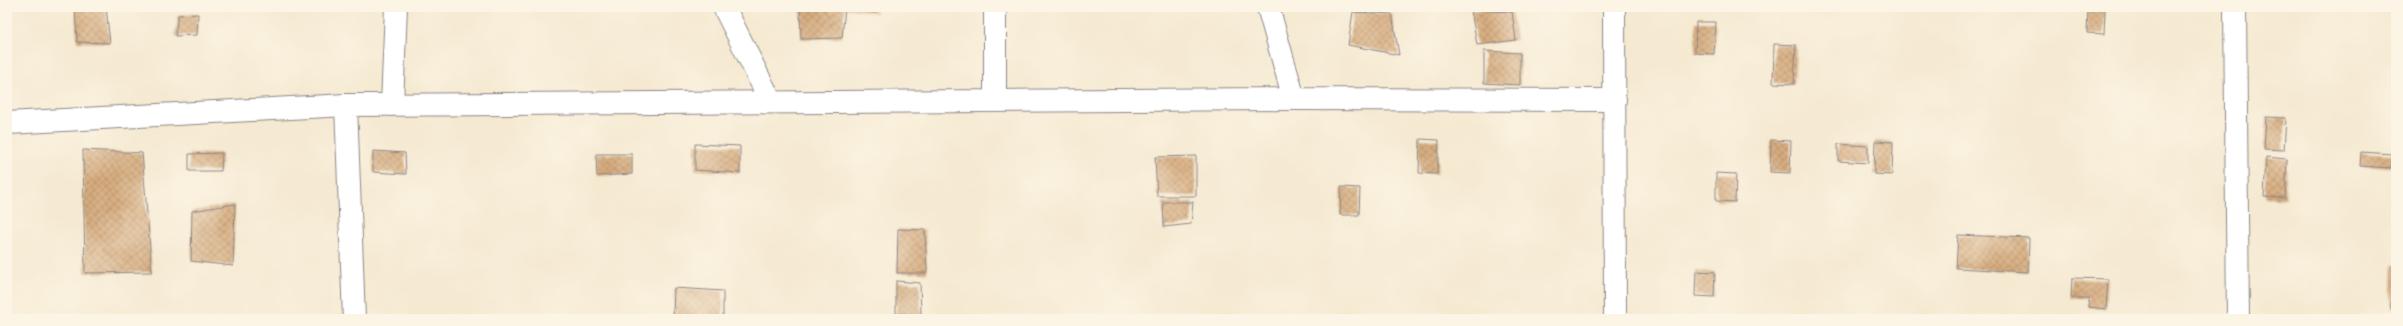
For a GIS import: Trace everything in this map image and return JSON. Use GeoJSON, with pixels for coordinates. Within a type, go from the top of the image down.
{"type":"FeatureCollection","features":[{"type":"Feature","properties":{"kind":"street"},"geometry":{"type":"LineString","coordinates":[[392,105],[396,7]]}},
{"type":"Feature","properties":{"kind":"street"},"geometry":{"type":"LineString","coordinates":[[724,7],[771,102]]}},
{"type":"Feature","properties":{"kind":"street"},"geometry":{"type":"LineString","coordinates":[[994,7],[994,101]]}},
{"type":"Feature","properties":{"kind":"street"},"geometry":{"type":"LineString","coordinates":[[1268,7],[1294,99]]}},
{"type":"Feature","properties":{"kind":"street"},"geometry":{"type":"LineString","coordinates":[[1614,7],[1615,319]]}},
{"type":"Feature","properties":{"kind":"street"},"geometry":{"type":"LineString","coordinates":[[2235,7],[2238,319]]}},
{"type":"Feature","properties":{"kind":"street"},"geometry":{"type":"LineString","coordinates":[[7,123],[346,105],[1294,99],[1614,100]]}},
{"type":"Feature","properties":{"kind":"street"},"geometry":{"type":"LineString","coordinates":[[346,105],[354,319]]}},
{"type":"Feature","properties":{"kind":"building"},"geometry":{"type":"Polygon","coordinates":[[[75,7],[106,7],[110,43],[77,42],[75,7]]]}},
{"type":"Feature","properties":{"kind":"building"},"geometry":{"type":"Polygon","coordinates":[[[560,7],[638,7],[638,11],[560,9],[560,7]]]}},
{"type":"Feature","properties":{"kind":"building"},"geometry":{"type":"Polygon","coordinates":[[[800,7],[845,7],[842,38],[801,39],[800,7]]]}},
{"type":"Feature","properties":{"kind":"building"},"geometry":{"type":"Polygon","coordinates":[[[875,7],[876,13],[846,8],[875,7]]]}},
{"type":"Feature","properties":{"kind":"building"},"geometry":{"type":"Polygon","coordinates":[[[2088,8],[2105,9],[2104,34],[2087,33],[2088,8]]]}},
{"type":"Feature","properties":{"kind":"building"},"geometry":{"type":"Polygon","coordinates":[[[1471,10],[1512,12],[1516,40],[1477,45],[1471,10]]]}},
{"type":"Feature","properties":{"kind":"building"},"geometry":{"type":"Polygon","coordinates":[[[1353,12],[1392,14],[1399,55],[1348,45],[1353,12]]]}},
{"type":"Feature","properties":{"kind":"building"},"geometry":{"type":"Polygon","coordinates":[[[198,14],[197,35],[175,36],[178,15],[198,14]]]}},
{"type":"Feature","properties":{"kind":"building"},"geometry":{"type":"Polygon","coordinates":[[[1696,22],[1716,22],[1714,54],[1695,53],[1696,22]]]}},
{"type":"Feature","properties":{"kind":"building"},"geometry":{"type":"Polygon","coordinates":[[[1774,44],[1796,45],[1794,84],[1773,83],[1774,44]]]}},
{"type":"Feature","properties":{"kind":"building"},"geometry":{"type":"Polygon","coordinates":[[[1484,51],[1520,53],[1520,85],[1484,83],[1484,51]]]}},
{"type":"Feature","properties":{"kind":"building"},"geometry":{"type":"Polygon","coordinates":[[[2266,117],[2286,118],[2284,150],[2264,149],[2266,117]]]}},
{"type":"Feature","properties":{"kind":"building"},"geometry":{"type":"Polygon","coordinates":[[[1420,139],[1439,140],[1437,174],[1419,173],[1420,139]]]}},
{"type":"Feature","properties":{"kind":"building"},"geometry":{"type":"Polygon","coordinates":[[[1771,140],[1791,141],[1790,173],[1770,172],[1771,140]]]}},
{"type":"Feature","properties":{"kind":"building"},"geometry":{"type":"Polygon","coordinates":[[[1875,141],[1893,142],[1892,175],[1874,174],[1875,141]]]}},
{"type":"Feature","properties":{"kind":"building"},"geometry":{"type":"Polygon","coordinates":[[[695,144],[740,146],[740,173],[695,170],[695,144]]]}},
{"type":"Feature","properties":{"kind":"building"},"geometry":{"type":"Polygon","coordinates":[[[1838,144],[1868,146],[1868,163],[1838,161],[1838,144]]]}},
{"type":"Feature","properties":{"kind":"building"},"geometry":{"type":"Polygon","coordinates":[[[83,150],[142,153],[152,272],[85,273],[83,150]]]}},
{"type":"Feature","properties":{"kind":"building"},"geometry":{"type":"Polygon","coordinates":[[[373,151],[405,153],[406,174],[373,172],[373,151]]]}},
{"type":"Feature","properties":{"kind":"building"},"geometry":{"type":"Polygon","coordinates":[[[2361,152],[2392,154],[2391,168],[2360,166],[2361,152]]]}},
{"type":"Feature","properties":{"kind":"building"},"geometry":{"type":"Polygon","coordinates":[[[222,153],[221,171],[189,171],[189,154],[222,153]]]}},
{"type":"Feature","properties":{"kind":"building"},"geometry":{"type":"Polygon","coordinates":[[[596,154],[632,154],[632,174],[597,176],[596,154]]]}},
{"type":"Feature","properties":{"kind":"building"},"geometry":{"type":"Polygon","coordinates":[[[1196,156],[1196,196],[1157,196],[1155,157],[1196,156]]]}},
{"type":"Feature","properties":{"kind":"building"},"geometry":{"type":"Polygon","coordinates":[[[2266,157],[2287,159],[2285,198],[2264,197],[2266,157]]]}},
{"type":"Feature","properties":{"kind":"building"},"geometry":{"type":"Polygon","coordinates":[[[1716,173],[1736,174],[1735,202],[1716,201],[1716,173]]]}},
{"type":"Feature","properties":{"kind":"building"},"geometry":{"type":"Polygon","coordinates":[[[1341,187],[1360,188],[1359,215],[1340,215],[1341,187]]]}},
{"type":"Feature","properties":{"kind":"building"},"geometry":{"type":"Polygon","coordinates":[[[1163,202],[1193,202],[1191,224],[1164,227],[1163,202]]]}},
{"type":"Feature","properties":{"kind":"building"},"geometry":{"type":"Polygon","coordinates":[[[235,204],[233,266],[191,261],[192,211],[235,204]]]}},
{"type":"Feature","properties":{"kind":"building"},"geometry":{"type":"Polygon","coordinates":[[[898,229],[925,230],[927,273],[897,273],[898,229]]]}},
{"type":"Feature","properties":{"kind":"building"},"geometry":{"type":"Polygon","coordinates":[[[1958,235],[2029,238],[2028,272],[1956,268],[1958,235]]]}},
{"type":"Feature","properties":{"kind":"building"},"geometry":{"type":"Polygon","coordinates":[[[2393,265],[2396,265],[2396,309],[2391,309],[2393,265]]]}},
{"type":"Feature","properties":{"kind":"building"},"geometry":{"type":"Polygon","coordinates":[[[1696,271],[1715,272],[1714,297],[1695,296],[1696,271]]]}},
{"type":"Feature","properties":{"kind":"building"},"geometry":{"type":"Polygon","coordinates":[[[2072,278],[2108,279],[2106,309],[2088,307],[2089,298],[2071,298],[2072,278]]]}},
{"type":"Feature","properties":{"kind":"building"},"geometry":{"type":"Polygon","coordinates":[[[896,281],[920,283],[921,314],[896,314],[896,281]]]}},
{"type":"Feature","properties":{"kind":"building"},"geometry":{"type":"Polygon","coordinates":[[[674,288],[723,291],[723,319],[673,319],[674,288]]]}}]}
